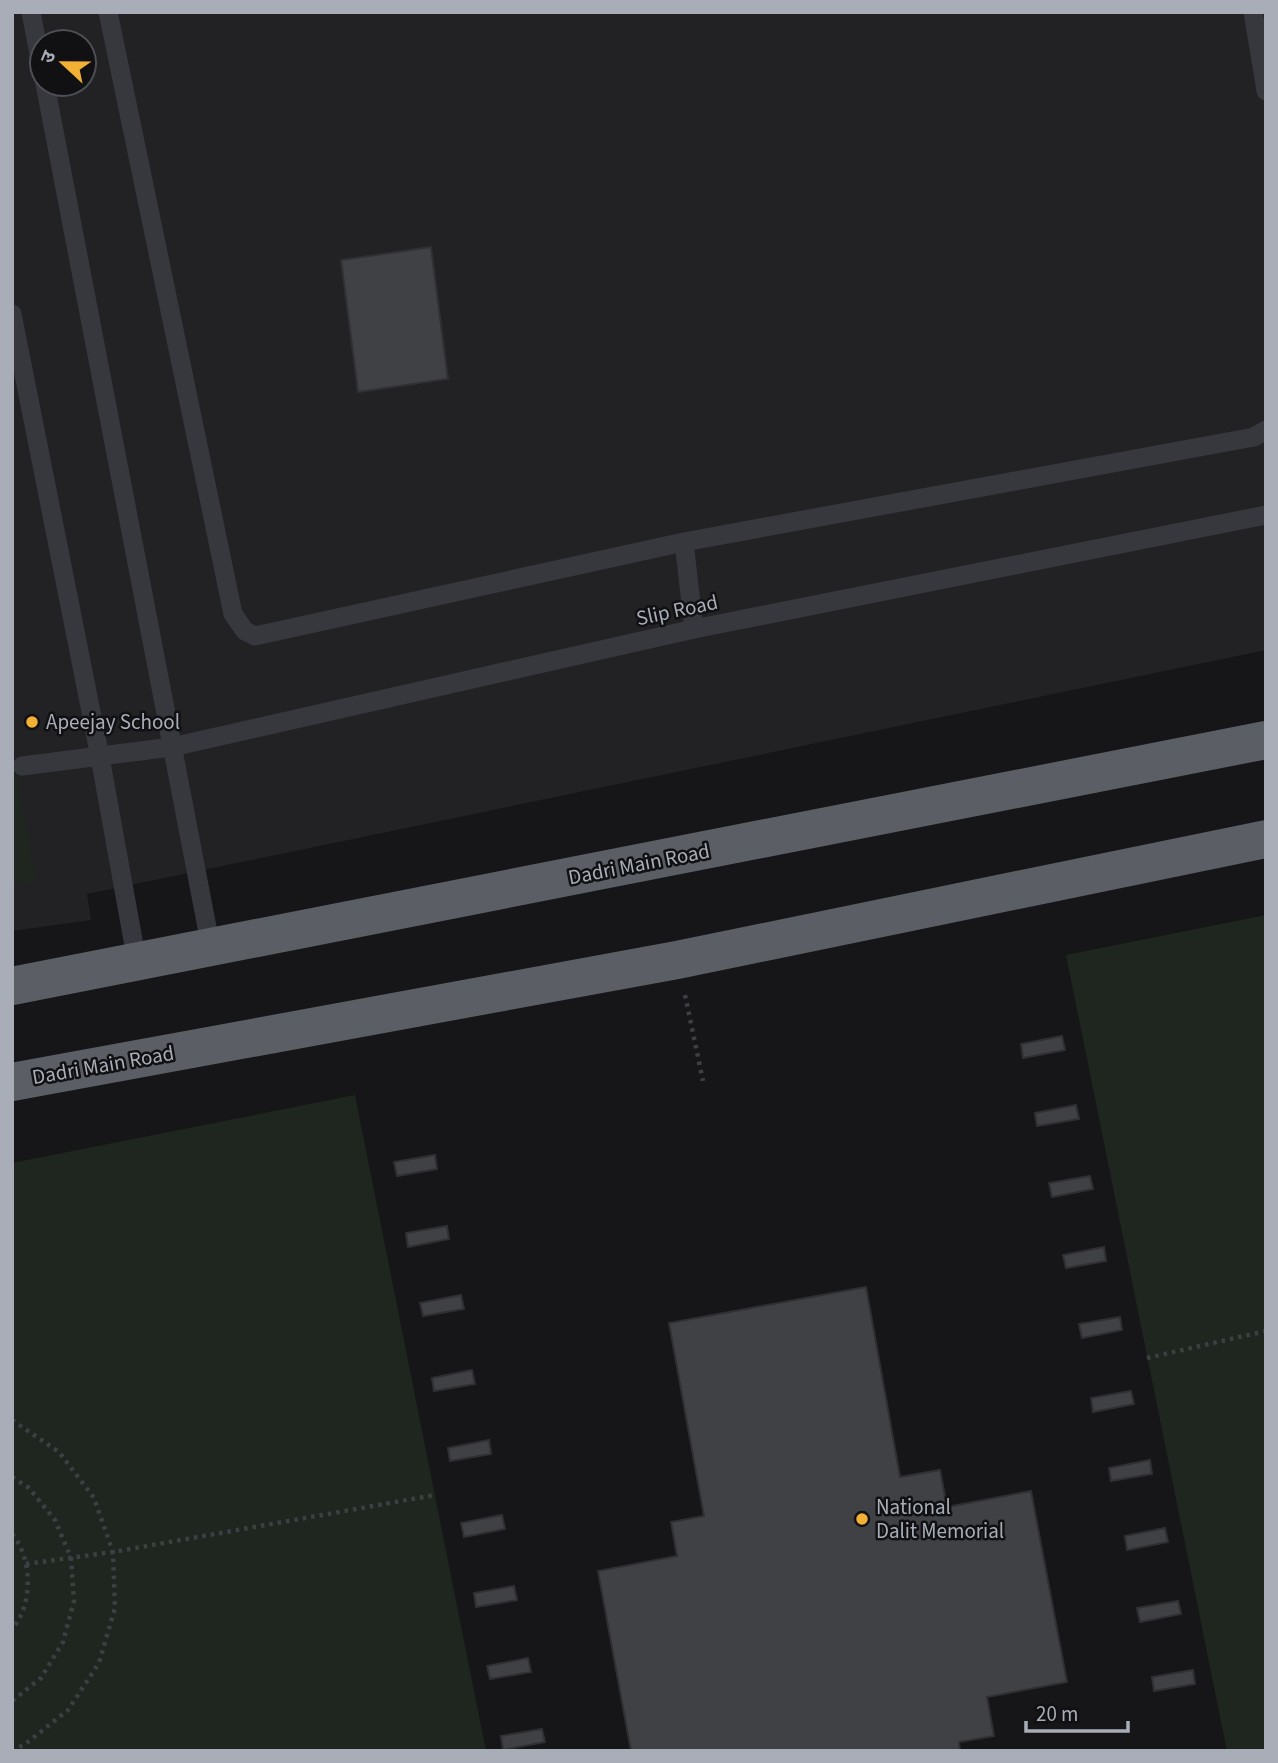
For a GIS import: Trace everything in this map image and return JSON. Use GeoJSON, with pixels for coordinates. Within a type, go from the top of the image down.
{"type":"FeatureCollection","features":[{"type":"Feature","properties":{"kind":"highway","name":"Dadri Main Road"},"geometry":{"type":"LineString","coordinates":[[12,986],[1266,740]]}},
{"type":"Feature","properties":{"kind":"highway","name":"Dadri Main Road"},"geometry":{"type":"LineString","coordinates":[[12,1082],[677,960],[1266,839]]}},
{"type":"Feature","properties":{"kind":"lane"},"geometry":{"type":"LineString","coordinates":[[108,12],[233,614],[245,631],[255,636],[684,542],[1241,439],[1266,430]]}},
{"type":"Feature","properties":{"kind":"lane"},"geometry":{"type":"LineString","coordinates":[[1254,12],[1266,91]]}},
{"type":"Feature","properties":{"kind":"lane"},"geometry":{"type":"LineString","coordinates":[[48,98],[211,948]]}},
{"type":"Feature","properties":{"kind":"lane"},"geometry":{"type":"LineString","coordinates":[[12,314],[100,757],[137,962]]}},
{"type":"Feature","properties":{"kind":"lane","name":"Slip Road"},"geometry":{"type":"LineString","coordinates":[[22,766],[172,747],[694,629],[1266,515]]}},
{"type":"Feature","properties":{"kind":"lane"},"geometry":{"type":"LineString","coordinates":[[684,542],[694,629]]}},
{"type":"Feature","properties":{"kind":"path"},"geometry":{"type":"LineString","coordinates":[[677,960],[703,1081]]}},
{"type":"Feature","properties":{"kind":"path"},"geometry":{"type":"LineString","coordinates":[[1147,1358],[1266,1331]]}},
{"type":"Feature","properties":{"kind":"path"},"geometry":{"type":"LineString","coordinates":[[12,1420],[59,1452],[94,1498],[113,1552],[115,1608],[99,1663],[68,1710],[24,1745],[12,1750]]}},
{"type":"Feature","properties":{"kind":"path"},"geometry":{"type":"LineString","coordinates":[[12,1477],[29,1488],[55,1520],[71,1559],[74,1601],[64,1642],[41,1678],[12,1701]]}},
{"type":"Feature","properties":{"kind":"path"},"geometry":{"type":"LineString","coordinates":[[26,1564],[113,1552],[435,1495]]}},
{"type":"Feature","properties":{"kind":"path"},"geometry":{"type":"LineString","coordinates":[[12,1534],[26,1564],[28,1590],[21,1614],[12,1630]]}},
{"type":"Feature","properties":{"kind":"shaded area"},"geometry":{"type":"Polygon","coordinates":[[[12,12],[1266,12],[1266,650],[87,894],[91,920],[12,931],[12,12]]]}},
{"type":"Feature","properties":{"kind":"shaded area"},"geometry":{"type":"Polygon","coordinates":[[[12,746],[35,881],[12,885],[12,746]]]}},
{"type":"Feature","properties":{"kind":"shaded area"},"geometry":{"type":"Polygon","coordinates":[[[1266,915],[1266,1751],[1227,1751],[1066,955],[1266,915]]]}},
{"type":"Feature","properties":{"kind":"shaded area"},"geometry":{"type":"Polygon","coordinates":[[[355,1095],[486,1751],[12,1751],[12,1163],[355,1095]]]}},
{"type":"Feature","properties":{"kind":"building"},"geometry":{"type":"Polygon","coordinates":[[[431,247],[448,379],[358,392],[341,260],[431,247]]]}},
{"type":"Feature","properties":{"kind":"building"},"geometry":{"type":"Polygon","coordinates":[[[1062,1036],[1065,1050],[1023,1058],[1021,1044],[1062,1036]]]}},
{"type":"Feature","properties":{"kind":"building"},"geometry":{"type":"Polygon","coordinates":[[[1076,1105],[1079,1119],[1037,1126],[1035,1113],[1076,1105]]]}},
{"type":"Feature","properties":{"kind":"building"},"geometry":{"type":"Polygon","coordinates":[[[435,1155],[437,1169],[397,1176],[394,1162],[435,1155]]]}},
{"type":"Feature","properties":{"kind":"building"},"geometry":{"type":"Polygon","coordinates":[[[1090,1176],[1093,1189],[1052,1197],[1049,1183],[1090,1176]]]}},
{"type":"Feature","properties":{"kind":"building"},"geometry":{"type":"Polygon","coordinates":[[[447,1226],[449,1239],[408,1247],[406,1233],[447,1226]]]}},
{"type":"Feature","properties":{"kind":"building"},"geometry":{"type":"Polygon","coordinates":[[[1104,1247],[1106,1261],[1066,1268],[1063,1255],[1104,1247]]]}},
{"type":"Feature","properties":{"kind":"building","name":"National Dalit Memorial"},"geometry":{"type":"Polygon","coordinates":[[[866,1287],[900,1477],[940,1470],[947,1507],[1031,1491],[1067,1682],[987,1697],[994,1736],[959,1742],[960,1751],[631,1751],[598,1571],[677,1556],[671,1522],[704,1516],[669,1323],[866,1287]]]}},
{"type":"Feature","properties":{"kind":"building"},"geometry":{"type":"Polygon","coordinates":[[[461,1295],[464,1309],[423,1316],[420,1303],[461,1295]]]}},
{"type":"Feature","properties":{"kind":"building"},"geometry":{"type":"Polygon","coordinates":[[[1120,1317],[1122,1330],[1082,1338],[1079,1324],[1120,1317]]]}},
{"type":"Feature","properties":{"kind":"building"},"geometry":{"type":"Polygon","coordinates":[[[472,1370],[475,1384],[434,1391],[432,1378],[472,1370]]]}},
{"type":"Feature","properties":{"kind":"building"},"geometry":{"type":"Polygon","coordinates":[[[1131,1391],[1134,1404],[1093,1412],[1091,1398],[1131,1391]]]}},
{"type":"Feature","properties":{"kind":"building"},"geometry":{"type":"Polygon","coordinates":[[[489,1440],[491,1454],[450,1461],[448,1448],[489,1440]]]}},
{"type":"Feature","properties":{"kind":"building"},"geometry":{"type":"Polygon","coordinates":[[[1150,1460],[1152,1474],[1111,1481],[1109,1468],[1150,1460]]]}},
{"type":"Feature","properties":{"kind":"building"},"geometry":{"type":"Polygon","coordinates":[[[502,1515],[505,1529],[464,1537],[461,1523],[502,1515]]]}},
{"type":"Feature","properties":{"kind":"building"},"geometry":{"type":"Polygon","coordinates":[[[1165,1528],[1168,1542],[1127,1550],[1125,1536],[1165,1528]]]}},
{"type":"Feature","properties":{"kind":"building"},"geometry":{"type":"Polygon","coordinates":[[[514,1586],[517,1600],[476,1607],[474,1593],[514,1586]]]}},
{"type":"Feature","properties":{"kind":"building"},"geometry":{"type":"Polygon","coordinates":[[[1178,1601],[1181,1614],[1140,1622],[1137,1608],[1178,1601]]]}},
{"type":"Feature","properties":{"kind":"building"},"geometry":{"type":"Polygon","coordinates":[[[528,1658],[531,1672],[490,1679],[487,1666],[528,1658]]]}},
{"type":"Feature","properties":{"kind":"building"},"geometry":{"type":"Polygon","coordinates":[[[1193,1670],[1195,1684],[1154,1691],[1152,1677],[1193,1670]]]}},
{"type":"Feature","properties":{"kind":"building"},"geometry":{"type":"Polygon","coordinates":[[[542,1729],[545,1742],[503,1750],[501,1736],[542,1729]]]}},
{"type":"Feature","properties":{"kind":"place","name":"Apeejay School"},"geometry":{"type":"Point","coordinates":[32,722]}},
{"type":"Feature","properties":{"kind":"place","name":"National Dalit Memorial"},"geometry":{"type":"Point","coordinates":[862,1519]}}]}
